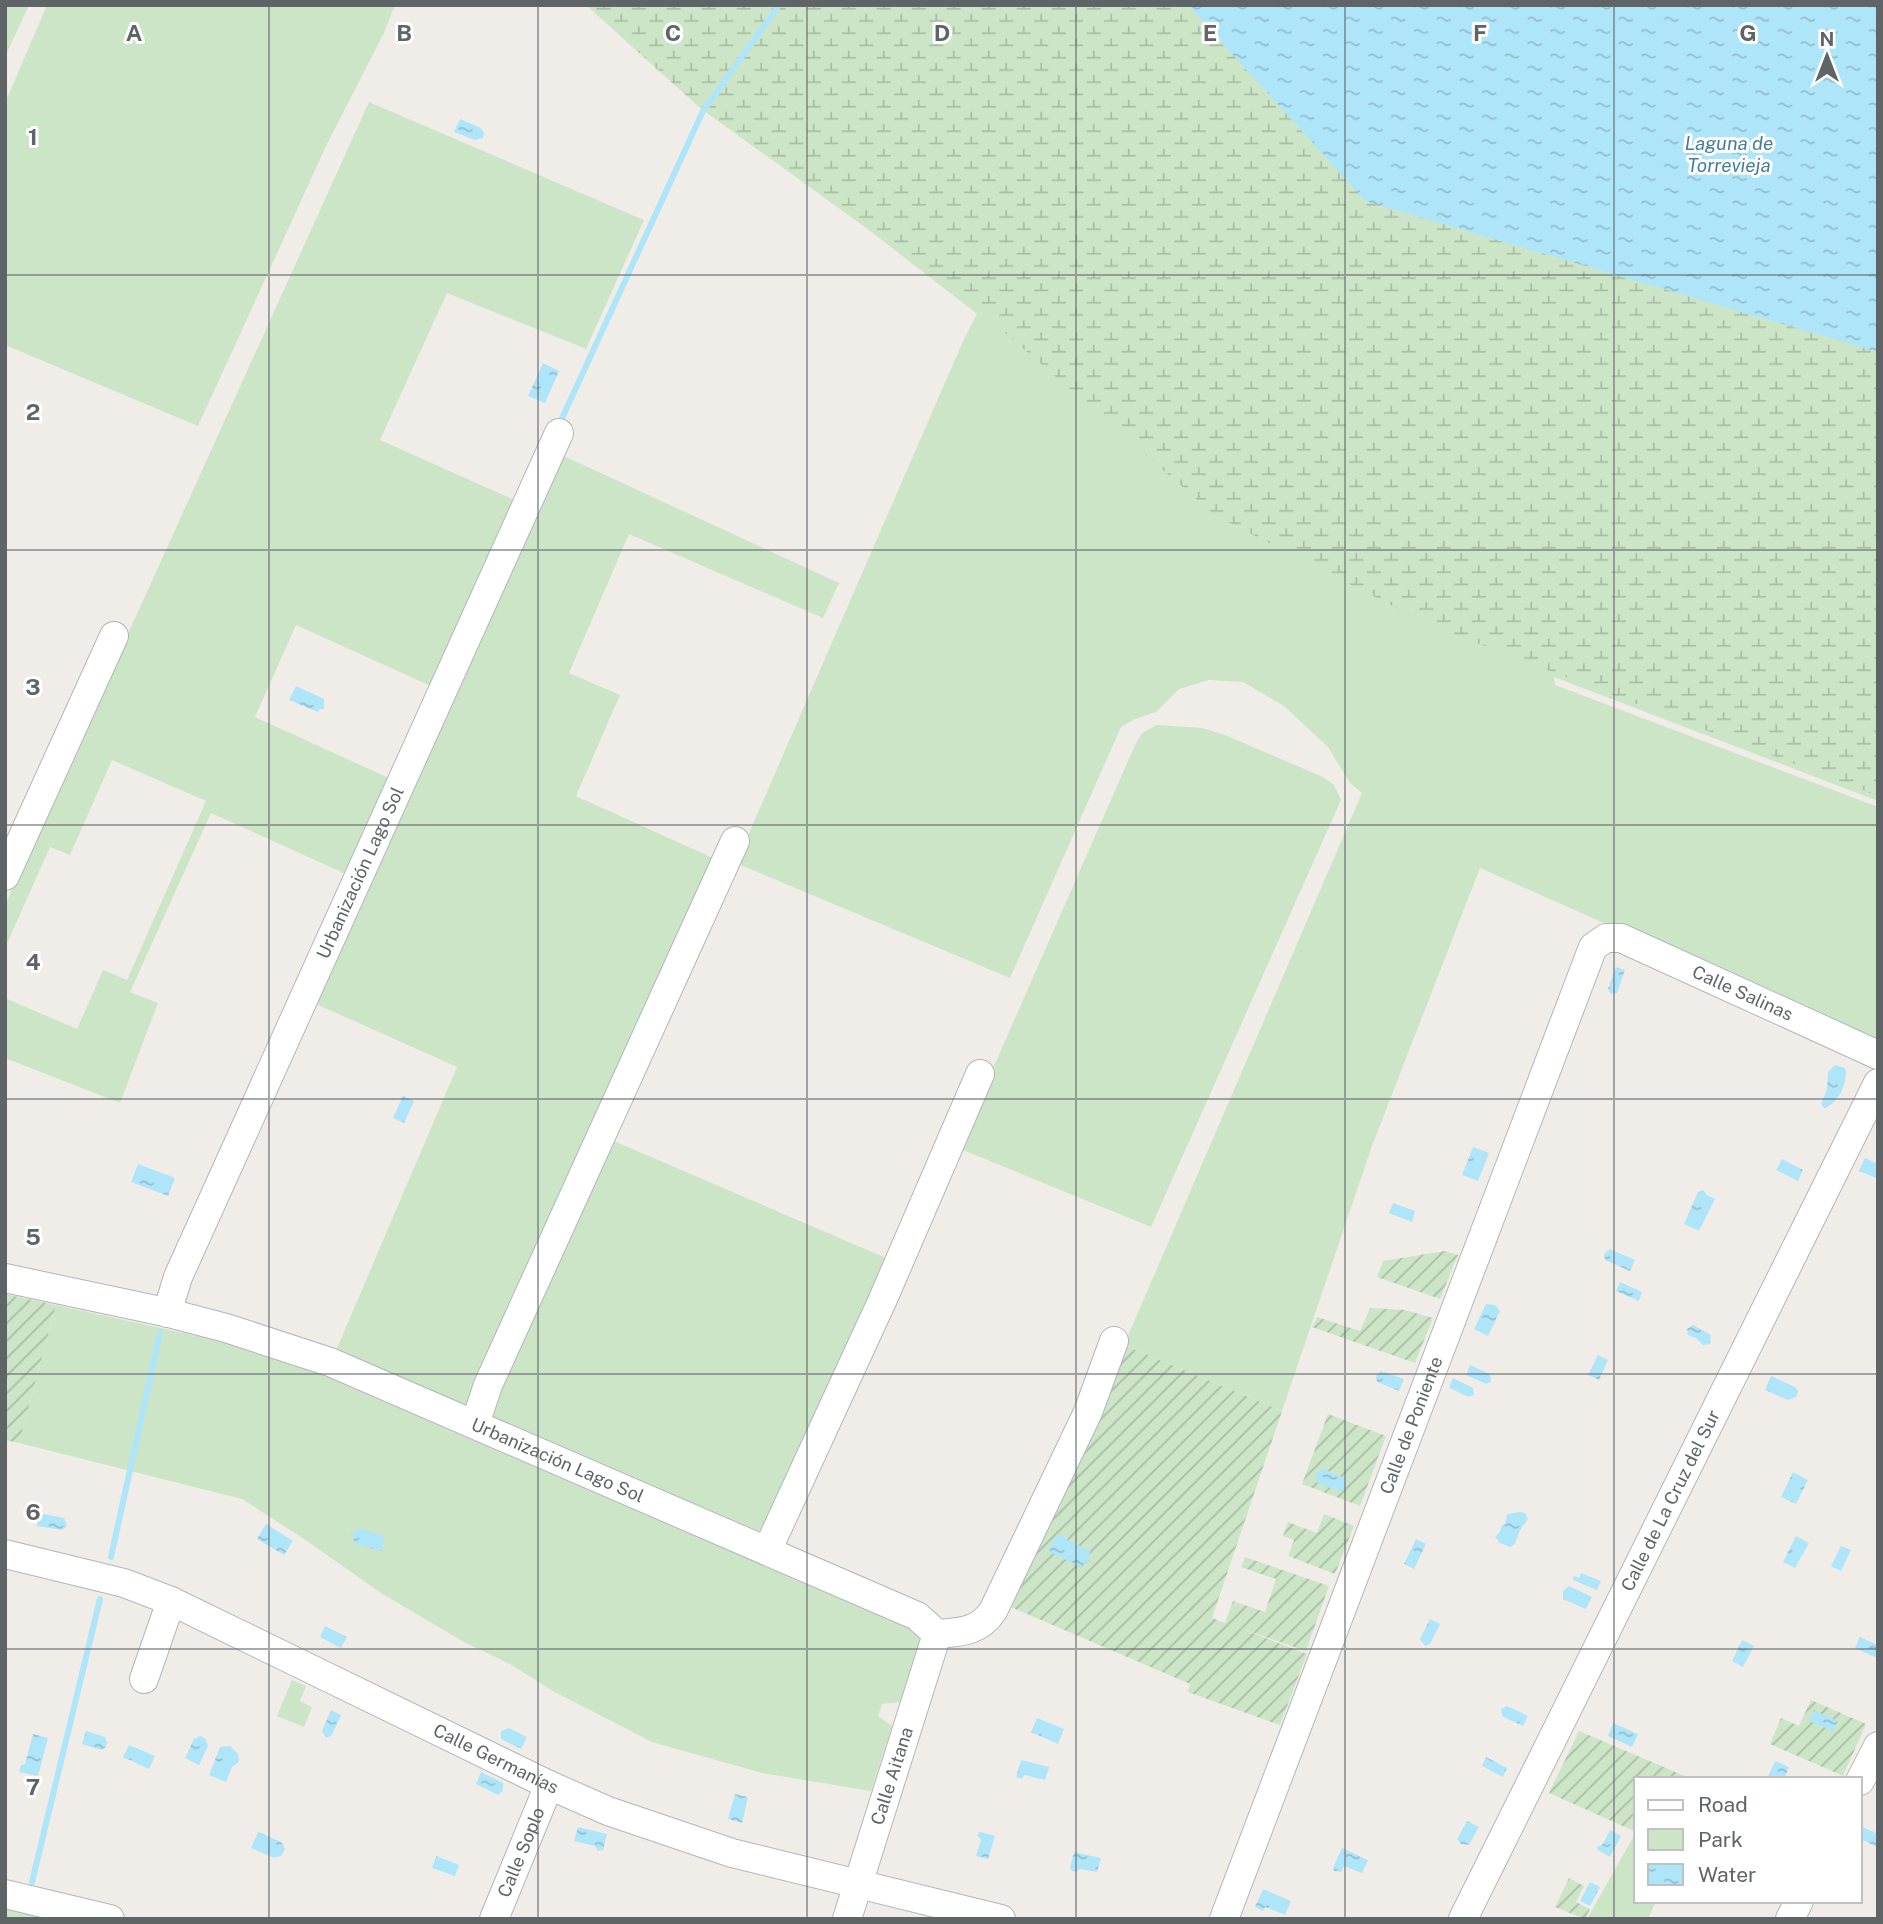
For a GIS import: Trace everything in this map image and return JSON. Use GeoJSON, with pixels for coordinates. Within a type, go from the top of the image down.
{"type":"FeatureCollection","features":[{"type":"Feature","properties":{"kind":"street","name":"Urbanización Lago Sol"},"geometry":{"type":"LineString","coordinates":[[167,1312],[178,1277],[559,433]]}},
{"type":"Feature","properties":{"kind":"street"},"geometry":{"type":"LineString","coordinates":[[5,876],[114,636]]}},
{"type":"Feature","properties":{"kind":"street"},"geometry":{"type":"LineString","coordinates":[[475,1424],[488,1385],[735,841]]}},
{"type":"Feature","properties":{"kind":"street","name":"Calle Salinas"},"geometry":{"type":"LineString","coordinates":[[1606,938],[1622,938],[1878,1055]]}},
{"type":"Feature","properties":{"kind":"street","name":"Calle de Poniente"},"geometry":{"type":"LineString","coordinates":[[1224,1919],[1593,947],[1606,938]]}},
{"type":"Feature","properties":{"kind":"street"},"geometry":{"type":"LineString","coordinates":[[767,1550],[883,1299],[981,1074]]}},
{"type":"Feature","properties":{"kind":"street","name":"Calle de La Cruz del Sur"},"geometry":{"type":"LineString","coordinates":[[1462,1919],[1878,1083]]}},
{"type":"Feature","properties":{"kind":"street","name":"Urbanización Lago Sol"},"geometry":{"type":"LineString","coordinates":[[5,1278],[167,1312],[261,1338],[330,1362],[917,1616],[937,1634]]}},
{"type":"Feature","properties":{"kind":"street"},"geometry":{"type":"LineString","coordinates":[[937,1634],[973,1629],[988,1619],[993,1611],[1088,1412],[1114,1341]]}},
{"type":"Feature","properties":{"kind":"street","name":"Calle Germanías"},"geometry":{"type":"LineString","coordinates":[[5,1554],[124,1583],[171,1601],[548,1785],[608,1811],[744,1857],[1001,1919]]}},
{"type":"Feature","properties":{"kind":"street"},"geometry":{"type":"LineString","coordinates":[[144,1679],[171,1601]]}},
{"type":"Feature","properties":{"kind":"street","name":"Calle Aitana"},"geometry":{"type":"LineString","coordinates":[[847,1919],[937,1634]]}},
{"type":"Feature","properties":{"kind":"street"},"geometry":{"type":"LineString","coordinates":[[1862,1777],[1878,1746]]}},
{"type":"Feature","properties":{"kind":"street","name":"Calle Soplo"},"geometry":{"type":"LineString","coordinates":[[494,1919],[548,1785]]}},
{"type":"Feature","properties":{"kind":"street"},"geometry":{"type":"LineString","coordinates":[[5,1894],[110,1919]]}},
{"type":"Feature","properties":{"kind":"street"},"geometry":{"type":"LineString","coordinates":[[1790,1919],[1798,1903]]}},
{"type":"Feature","properties":{"kind":"green space"},"geometry":{"type":"Polygon","coordinates":[[[5,5],[29,5],[5,57],[5,5]]]}},
{"type":"Feature","properties":{"kind":"green space"},"geometry":{"type":"Polygon","coordinates":[[[47,5],[395,5],[384,33],[327,144],[198,426],[5,345],[5,103],[47,5]]]}},
{"type":"Feature","properties":{"kind":"green space"},"geometry":{"type":"Polygon","coordinates":[[[586,5],[1188,5],[1365,201],[1878,352],[1878,796],[1430,625],[1216,516],[973,305],[700,108],[586,5]]]}},
{"type":"Feature","properties":{"kind":"green space"},"geometry":{"type":"Polygon","coordinates":[[[592,5],[1878,5],[1878,801],[1554,677],[1555,685],[1878,807],[1878,1045],[1480,868],[1372,1146],[1282,1411],[1124,1345],[1362,793],[1350,783],[1328,747],[1284,706],[1243,682],[1209,680],[1179,689],[1156,712],[1121,727],[1010,978],[736,863],[977,314],[725,118],[592,5]]]}},
{"type":"Feature","properties":{"kind":"green space"},"geometry":{"type":"Polygon","coordinates":[[[369,102],[644,220],[586,349],[447,293],[380,440],[517,501],[433,687],[296,625],[255,717],[391,779],[348,875],[211,813],[130,992],[158,1003],[120,1103],[5,1058],[5,998],[77,1029],[103,970],[127,980],[206,801],[112,760],[70,855],[50,847],[5,948],[5,905],[369,102]]]}},
{"type":"Feature","properties":{"kind":"green space"},"geometry":{"type":"Polygon","coordinates":[[[564,456],[839,583],[823,618],[629,534],[569,673],[620,695],[576,796],[713,858],[467,1408],[335,1353],[457,1067],[316,1004],[564,456]]]}},
{"type":"Feature","properties":{"kind":"green space"},"geometry":{"type":"Polygon","coordinates":[[[1157,725],[1202,728],[1225,735],[1323,777],[1334,785],[1341,800],[1151,1227],[958,1148],[1135,745],[1142,733],[1157,725]]]}},
{"type":"Feature","properties":{"kind":"green space"},"geometry":{"type":"Polygon","coordinates":[[[607,1138],[886,1258],[767,1526],[759,1531],[491,1418],[490,1409],[607,1138]]]}},
{"type":"Feature","properties":{"kind":"green space"},"geometry":{"type":"Polygon","coordinates":[[[1445,1251],[1458,1255],[1440,1299],[1377,1277],[1383,1261],[1445,1251]]]}},
{"type":"Feature","properties":{"kind":"green space"},"geometry":{"type":"Polygon","coordinates":[[[5,1294],[56,1305],[19,1443],[5,1440],[5,1294]]]}},
{"type":"Feature","properties":{"kind":"green space"},"geometry":{"type":"Polygon","coordinates":[[[56,1305],[270,1352],[392,1400],[916,1631],[920,1640],[900,1702],[882,1704],[878,1716],[892,1726],[871,1791],[762,1773],[652,1742],[553,1691],[510,1664],[464,1642],[381,1593],[242,1499],[19,1443],[56,1305]]]}},
{"type":"Feature","properties":{"kind":"green space"},"geometry":{"type":"Polygon","coordinates":[[[1370,1308],[1405,1310],[1433,1318],[1415,1363],[1312,1327],[1317,1317],[1360,1331],[1370,1308]]]}},
{"type":"Feature","properties":{"kind":"green space"},"geometry":{"type":"Polygon","coordinates":[[[1124,1345],[1282,1411],[1212,1618],[1225,1623],[1233,1601],[1265,1612],[1276,1579],[1241,1567],[1245,1557],[1329,1586],[1306,1651],[1234,1626],[1307,1654],[1280,1725],[1188,1692],[1190,1684],[1011,1607],[1124,1345]]]}},
{"type":"Feature","properties":{"kind":"green space"},"geometry":{"type":"Polygon","coordinates":[[[1328,1414],[1386,1436],[1360,1506],[1302,1484],[1328,1414]]]}},
{"type":"Feature","properties":{"kind":"green space"},"geometry":{"type":"Polygon","coordinates":[[[1324,1514],[1354,1526],[1335,1574],[1288,1556],[1294,1540],[1283,1536],[1288,1522],[1317,1533],[1324,1514]]]}},
{"type":"Feature","properties":{"kind":"green space"},"geometry":{"type":"Polygon","coordinates":[[[292,1680],[306,1686],[300,1701],[312,1707],[304,1727],[277,1716],[292,1680]]]}},
{"type":"Feature","properties":{"kind":"green space"},"geometry":{"type":"Polygon","coordinates":[[[1811,1700],[1866,1724],[1843,1776],[1770,1744],[1781,1718],[1799,1726],[1811,1700]]]}},
{"type":"Feature","properties":{"kind":"green space"},"geometry":{"type":"Polygon","coordinates":[[[1579,1731],[1687,1777],[1634,1777],[1634,1831],[1549,1793],[1579,1731]]]}},
{"type":"Feature","properties":{"kind":"green space"},"geometry":{"type":"Polygon","coordinates":[[[1634,1836],[1634,1903],[1655,1903],[1648,1919],[1587,1919],[1634,1836]]]}},
{"type":"Feature","properties":{"kind":"green space"},"geometry":{"type":"Polygon","coordinates":[[[1569,1878],[1584,1886],[1576,1902],[1590,1909],[1585,1919],[1555,1907],[1569,1878]]]}},
{"type":"Feature","properties":{"kind":"green space"},"geometry":{"type":"Polygon","coordinates":[[[5,1902],[76,1919],[5,1918],[5,1902]]]}},
{"type":"Feature","properties":{"kind":"water","name":"Laguna de Torrevieja"},"geometry":{"type":"Polygon","coordinates":[[[1188,5],[1878,5],[1878,352],[1365,201],[1188,5]]]}},
{"type":"Feature","properties":{"kind":"water"},"geometry":{"type":"Polygon","coordinates":[[[460,119],[481,128],[483,138],[475,140],[454,132],[460,119]]]}},
{"type":"Feature","properties":{"kind":"water"},"geometry":{"type":"Polygon","coordinates":[[[543,363],[559,371],[545,403],[528,396],[543,363]]]}},
{"type":"Feature","properties":{"kind":"water"},"geometry":{"type":"Polygon","coordinates":[[[296,686],[324,699],[324,709],[319,709],[318,712],[289,700],[296,686]]]}},
{"type":"Feature","properties":{"kind":"water"},"geometry":{"type":"Polygon","coordinates":[[[1616,967],[1625,970],[1617,993],[1611,994],[1608,989],[1616,967]]]}},
{"type":"Feature","properties":{"kind":"water"},"geometry":{"type":"Polygon","coordinates":[[[1835,1065],[1845,1068],[1844,1086],[1834,1102],[1824,1108],[1821,1104],[1827,1089],[1828,1072],[1835,1065]]]}},
{"type":"Feature","properties":{"kind":"water"},"geometry":{"type":"Polygon","coordinates":[[[403,1096],[414,1101],[404,1123],[393,1118],[403,1096]]]}},
{"type":"Feature","properties":{"kind":"water"},"geometry":{"type":"Polygon","coordinates":[[[1473,1147],[1489,1153],[1478,1181],[1462,1175],[1473,1147]]]}},
{"type":"Feature","properties":{"kind":"water"},"geometry":{"type":"Polygon","coordinates":[[[1865,1158],[1878,1164],[1878,1179],[1859,1171],[1865,1158]]]}},
{"type":"Feature","properties":{"kind":"water"},"geometry":{"type":"Polygon","coordinates":[[[1782,1159],[1803,1170],[1798,1181],[1776,1170],[1782,1159]]]}},
{"type":"Feature","properties":{"kind":"water"},"geometry":{"type":"Polygon","coordinates":[[[138,1164],[175,1178],[168,1196],[131,1182],[138,1164]]]}},
{"type":"Feature","properties":{"kind":"water"},"geometry":{"type":"Polygon","coordinates":[[[1703,1190],[1715,1199],[1699,1231],[1684,1224],[1698,1192],[1703,1190]]]}},
{"type":"Feature","properties":{"kind":"water"},"geometry":{"type":"Polygon","coordinates":[[[1393,1203],[1415,1211],[1412,1222],[1389,1213],[1393,1203]]]}},
{"type":"Feature","properties":{"kind":"water"},"geometry":{"type":"Polygon","coordinates":[[[1610,1249],[1635,1260],[1630,1271],[1605,1260],[1604,1254],[1610,1249]]]}},
{"type":"Feature","properties":{"kind":"water"},"geometry":{"type":"Polygon","coordinates":[[[1620,1282],[1642,1292],[1639,1301],[1616,1291],[1620,1282]]]}},
{"type":"Feature","properties":{"kind":"water"},"geometry":{"type":"Polygon","coordinates":[[[1486,1304],[1495,1305],[1500,1311],[1488,1336],[1474,1329],[1486,1304]]]}},
{"type":"Feature","properties":{"kind":"water"},"geometry":{"type":"Polygon","coordinates":[[[1693,1325],[1711,1335],[1710,1344],[1703,1345],[1688,1335],[1687,1329],[1693,1325]]]}},
{"type":"Feature","properties":{"kind":"water"},"geometry":{"type":"Polygon","coordinates":[[[1598,1355],[1608,1360],[1599,1380],[1588,1375],[1598,1355]]]}},
{"type":"Feature","properties":{"kind":"water"},"geometry":{"type":"Polygon","coordinates":[[[1470,1365],[1490,1374],[1491,1382],[1486,1384],[1466,1375],[1470,1365]]]}},
{"type":"Feature","properties":{"kind":"water"},"geometry":{"type":"Polygon","coordinates":[[[1381,1371],[1404,1379],[1399,1391],[1377,1382],[1376,1375],[1381,1371]]]}},
{"type":"Feature","properties":{"kind":"water"},"geometry":{"type":"Polygon","coordinates":[[[1771,1376],[1795,1387],[1798,1391],[1796,1397],[1788,1400],[1765,1390],[1771,1376]]]}},
{"type":"Feature","properties":{"kind":"water"},"geometry":{"type":"Polygon","coordinates":[[[1453,1378],[1473,1388],[1474,1395],[1469,1397],[1449,1388],[1453,1378]]]}},
{"type":"Feature","properties":{"kind":"water"},"geometry":{"type":"Polygon","coordinates":[[[1323,1469],[1347,1479],[1342,1492],[1317,1483],[1316,1473],[1323,1469]]]}},
{"type":"Feature","properties":{"kind":"water"},"geometry":{"type":"Polygon","coordinates":[[[1793,1472],[1808,1480],[1796,1504],[1781,1497],[1793,1472]]]}},
{"type":"Feature","properties":{"kind":"water"},"geometry":{"type":"Polygon","coordinates":[[[39,1513],[64,1518],[67,1526],[62,1530],[37,1526],[39,1513]]]}},
{"type":"Feature","properties":{"kind":"water"},"geometry":{"type":"Polygon","coordinates":[[[1525,1513],[1528,1519],[1515,1544],[1510,1547],[1500,1543],[1495,1536],[1505,1524],[1507,1514],[1525,1513]]]}},
{"type":"Feature","properties":{"kind":"water"},"geometry":{"type":"Polygon","coordinates":[[[266,1524],[293,1541],[284,1555],[257,1539],[266,1524]]]}},
{"type":"Feature","properties":{"kind":"water"},"geometry":{"type":"Polygon","coordinates":[[[357,1528],[385,1536],[381,1551],[353,1543],[354,1538],[349,1534],[356,1532],[357,1528]]]}},
{"type":"Feature","properties":{"kind":"water"},"geometry":{"type":"Polygon","coordinates":[[[1057,1534],[1090,1551],[1089,1563],[1084,1563],[1082,1568],[1048,1551],[1057,1534]]]}},
{"type":"Feature","properties":{"kind":"water"},"geometry":{"type":"Polygon","coordinates":[[[1796,1536],[1809,1543],[1795,1568],[1783,1562],[1796,1536]]]}},
{"type":"Feature","properties":{"kind":"water"},"geometry":{"type":"Polygon","coordinates":[[[1416,1539],[1426,1544],[1414,1569],[1404,1564],[1416,1539]]]}},
{"type":"Feature","properties":{"kind":"water"},"geometry":{"type":"Polygon","coordinates":[[[1841,1546],[1851,1550],[1841,1571],[1831,1566],[1841,1546]]]}},
{"type":"Feature","properties":{"kind":"water"},"geometry":{"type":"Polygon","coordinates":[[[1581,1573],[1601,1581],[1597,1590],[1573,1580],[1574,1576],[1579,1578],[1581,1573]]]}},
{"type":"Feature","properties":{"kind":"water"},"geometry":{"type":"Polygon","coordinates":[[[1569,1586],[1592,1597],[1586,1609],[1563,1599],[1563,1591],[1569,1586]]]}},
{"type":"Feature","properties":{"kind":"water"},"geometry":{"type":"Polygon","coordinates":[[[1430,1619],[1440,1624],[1430,1644],[1425,1646],[1420,1639],[1430,1619]]]}},
{"type":"Feature","properties":{"kind":"water"},"geometry":{"type":"Polygon","coordinates":[[[325,1626],[347,1637],[341,1648],[320,1637],[325,1626]]]}},
{"type":"Feature","properties":{"kind":"water"},"geometry":{"type":"Polygon","coordinates":[[[1860,1637],[1878,1645],[1877,1658],[1855,1648],[1860,1637]]]}},
{"type":"Feature","properties":{"kind":"water"},"geometry":{"type":"Polygon","coordinates":[[[1742,1640],[1754,1646],[1743,1667],[1732,1661],[1742,1640]]]}},
{"type":"Feature","properties":{"kind":"water"},"geometry":{"type":"Polygon","coordinates":[[[1507,1706],[1528,1716],[1523,1726],[1502,1716],[1501,1709],[1507,1706]]]}},
{"type":"Feature","properties":{"kind":"water"},"geometry":{"type":"Polygon","coordinates":[[[331,1710],[341,1715],[332,1735],[326,1738],[322,1731],[331,1710]]]}},
{"type":"Feature","properties":{"kind":"water"},"geometry":{"type":"Polygon","coordinates":[[[1814,1710],[1838,1721],[1833,1731],[1809,1721],[1814,1710]]]}},
{"type":"Feature","properties":{"kind":"water"},"geometry":{"type":"Polygon","coordinates":[[[1037,1718],[1064,1729],[1058,1744],[1031,1732],[1037,1718]]]}},
{"type":"Feature","properties":{"kind":"water"},"geometry":{"type":"Polygon","coordinates":[[[1613,1723],[1638,1734],[1632,1747],[1608,1736],[1613,1723]]]}},
{"type":"Feature","properties":{"kind":"water"},"geometry":{"type":"Polygon","coordinates":[[[509,1728],[527,1737],[521,1749],[501,1739],[501,1731],[509,1728]]]}},
{"type":"Feature","properties":{"kind":"water"},"geometry":{"type":"Polygon","coordinates":[[[86,1731],[105,1737],[106,1747],[101,1750],[82,1744],[86,1731]]]}},
{"type":"Feature","properties":{"kind":"water"},"geometry":{"type":"Polygon","coordinates":[[[33,1734],[48,1738],[38,1776],[19,1772],[21,1765],[25,1764],[33,1734]]]}},
{"type":"Feature","properties":{"kind":"water"},"geometry":{"type":"Polygon","coordinates":[[[200,1736],[205,1738],[208,1746],[199,1765],[185,1758],[194,1739],[200,1736]]]}},
{"type":"Feature","properties":{"kind":"water"},"geometry":{"type":"Polygon","coordinates":[[[129,1745],[155,1756],[149,1769],[123,1757],[129,1745]]]}},
{"type":"Feature","properties":{"kind":"water"},"geometry":{"type":"Polygon","coordinates":[[[230,1746],[238,1754],[239,1762],[232,1767],[226,1782],[209,1775],[220,1747],[230,1746]]]}},
{"type":"Feature","properties":{"kind":"water"},"geometry":{"type":"Polygon","coordinates":[[[1486,1757],[1507,1768],[1503,1777],[1482,1766],[1486,1757]]]}},
{"type":"Feature","properties":{"kind":"water"},"geometry":{"type":"Polygon","coordinates":[[[1021,1760],[1049,1767],[1045,1780],[1024,1775],[1022,1779],[1016,1777],[1021,1760]]]}},
{"type":"Feature","properties":{"kind":"water"},"geometry":{"type":"Polygon","coordinates":[[[1775,1761],[1789,1767],[1785,1777],[1768,1777],[1775,1761]]]}},
{"type":"Feature","properties":{"kind":"water"},"geometry":{"type":"Polygon","coordinates":[[[481,1772],[503,1783],[503,1791],[498,1795],[476,1784],[481,1772]]]}},
{"type":"Feature","properties":{"kind":"water"},"geometry":{"type":"Polygon","coordinates":[[[735,1794],[748,1797],[742,1823],[728,1819],[735,1794]]]}},
{"type":"Feature","properties":{"kind":"water"},"geometry":{"type":"Polygon","coordinates":[[[1467,1821],[1479,1827],[1469,1845],[1461,1844],[1457,1839],[1467,1821]]]}},
{"type":"Feature","properties":{"kind":"water"},"geometry":{"type":"Polygon","coordinates":[[[578,1827],[607,1834],[603,1850],[598,1851],[595,1846],[574,1841],[578,1827]]]}},
{"type":"Feature","properties":{"kind":"water"},"geometry":{"type":"Polygon","coordinates":[[[1863,1827],[1878,1834],[1878,1847],[1862,1840],[1863,1827]]]}},
{"type":"Feature","properties":{"kind":"water"},"geometry":{"type":"Polygon","coordinates":[[[1610,1830],[1621,1836],[1610,1857],[1597,1847],[1603,1844],[1610,1830]]]}},
{"type":"Feature","properties":{"kind":"water"},"geometry":{"type":"Polygon","coordinates":[[[258,1832],[281,1842],[285,1849],[281,1856],[274,1858],[251,1848],[258,1832]]]}},
{"type":"Feature","properties":{"kind":"water"},"geometry":{"type":"Polygon","coordinates":[[[980,1832],[995,1836],[988,1859],[976,1856],[981,1840],[977,1835],[980,1832]]]}},
{"type":"Feature","properties":{"kind":"water"},"geometry":{"type":"Polygon","coordinates":[[[1342,1848],[1368,1860],[1362,1873],[1344,1866],[1341,1872],[1334,1871],[1342,1848]]]}},
{"type":"Feature","properties":{"kind":"water"},"geometry":{"type":"Polygon","coordinates":[[[1074,1852],[1101,1858],[1097,1872],[1080,1869],[1072,1871],[1070,1868],[1074,1852]]]}},
{"type":"Feature","properties":{"kind":"water"},"geometry":{"type":"Polygon","coordinates":[[[436,1856],[459,1865],[455,1876],[432,1868],[436,1856]]]}},
{"type":"Feature","properties":{"kind":"water"},"geometry":{"type":"Polygon","coordinates":[[[1590,1882],[1600,1887],[1590,1906],[1580,1901],[1590,1882]]]}},
{"type":"Feature","properties":{"kind":"water"},"geometry":{"type":"Polygon","coordinates":[[[1263,1889],[1291,1901],[1285,1915],[1265,1907],[1263,1911],[1255,1907],[1263,1889]]]}},
{"type":"Feature","properties":{"kind":"waterway"},"geometry":{"type":"LineString","coordinates":[[558,427],[703,111],[779,5]]}},
{"type":"Feature","properties":{"kind":"waterway"},"geometry":{"type":"LineString","coordinates":[[111,1557],[160,1333]]}},
{"type":"Feature","properties":{"kind":"waterway"},"geometry":{"type":"LineString","coordinates":[[32,1882],[100,1599]]}}]}
